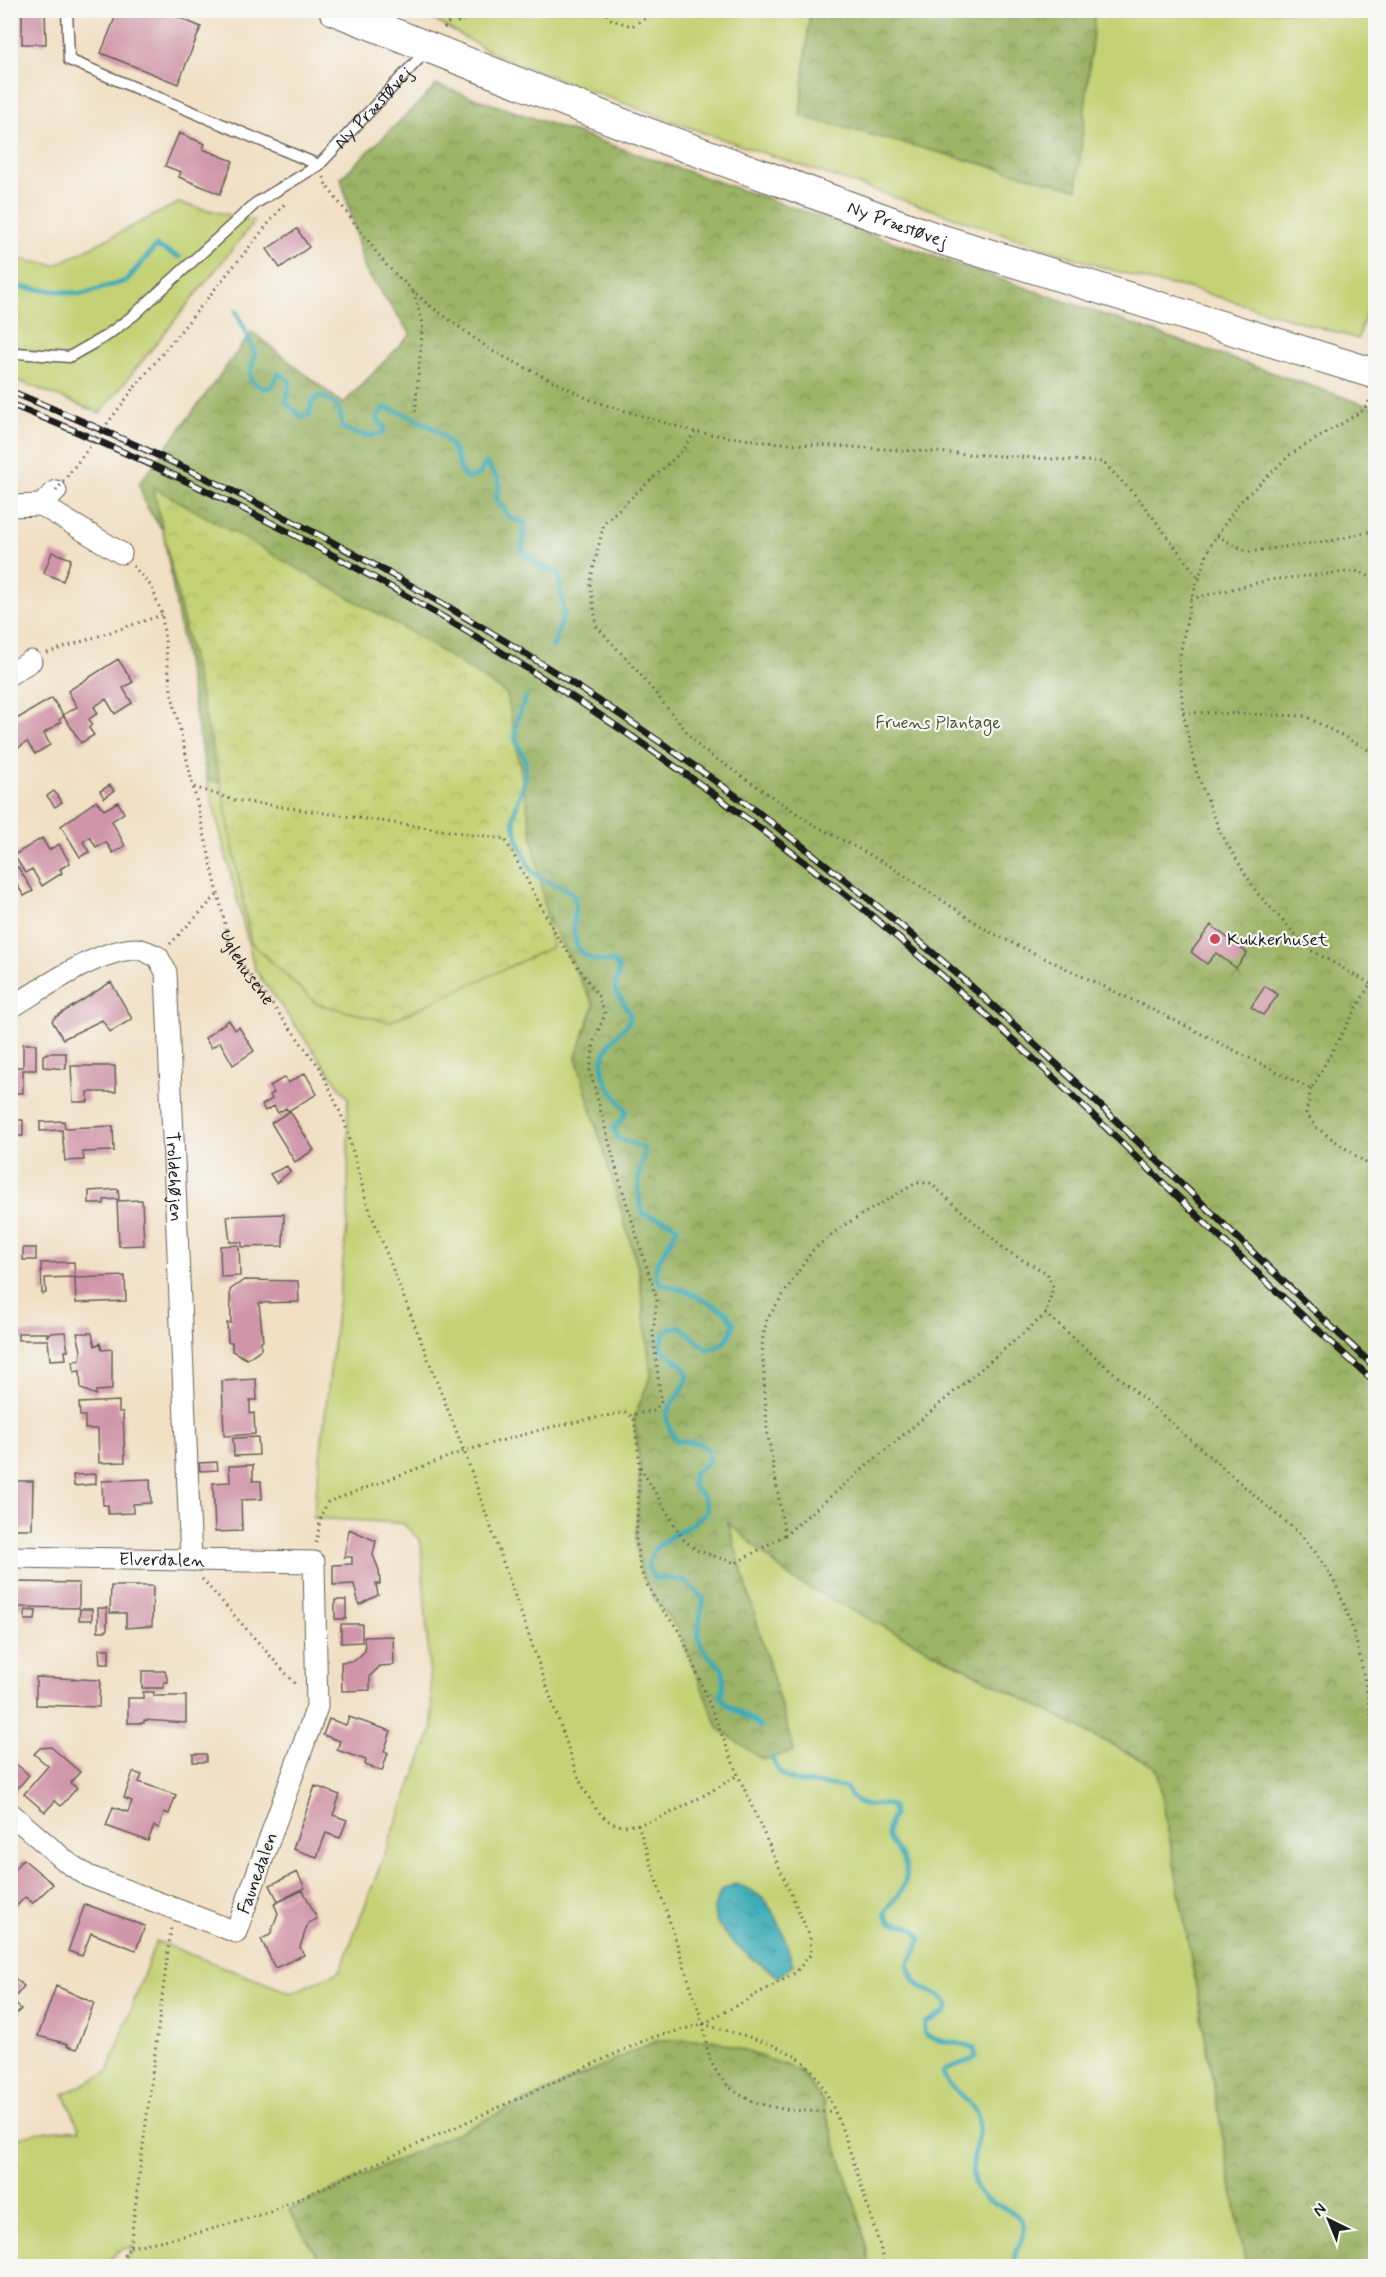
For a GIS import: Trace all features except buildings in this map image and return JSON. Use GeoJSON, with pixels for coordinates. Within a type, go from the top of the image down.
{"type":"FeatureCollection","features":[{"type":"Feature","properties":{"kind":"street","name":"Ny Præstøvej"},"geometry":{"type":"LineString","coordinates":[[334,10],[623,124],[933,237],[1376,374]]}},
{"type":"Feature","properties":{"kind":"street"},"geometry":{"type":"LineString","coordinates":[[10,506],[49,498],[121,553]]}},
{"type":"Feature","properties":{"kind":"street"},"geometry":{"type":"LineString","coordinates":[[10,674],[31,660]]}},
{"type":"Feature","properties":{"kind":"street"},"geometry":{"type":"LineString","coordinates":[[10,1008],[84,965],[112,955],[137,949],[158,957]]}},
{"type":"Feature","properties":{"kind":"street","name":"Troldehøjen"},"geometry":{"type":"LineString","coordinates":[[158,957],[166,972],[191,1560]]}},
{"type":"Feature","properties":{"kind":"street","name":"Elverdalen"},"geometry":{"type":"LineString","coordinates":[[10,1557],[314,1562]]}},
{"type":"Feature","properties":{"kind":"street","name":"Faunedalen"},"geometry":{"type":"LineString","coordinates":[[10,1813],[68,1863],[88,1876],[236,1932],[317,1707],[314,1562]]}},
{"type":"Feature","properties":{"kind":"lane"},"geometry":{"type":"LineString","coordinates":[[67,10],[69,60],[319,165]]}},
{"type":"Feature","properties":{"kind":"lane","name":"Ny Præstøvej"},"geometry":{"type":"LineString","coordinates":[[17,353],[69,357],[81,352],[134,315],[256,202],[319,165],[428,49]]}},
{"type":"Feature","properties":{"kind":"path"},"geometry":{"type":"LineString","coordinates":[[602,10],[612,20],[632,26],[660,10]]}},
{"type":"Feature","properties":{"kind":"path"},"geometry":{"type":"LineString","coordinates":[[319,165],[326,185],[361,233],[387,266],[412,290],[492,351],[593,401],[696,432],[766,442],[1103,462],[1138,499],[1200,580]]}},
{"type":"Feature","properties":{"kind":"path"},"geometry":{"type":"LineString","coordinates":[[49,498],[135,387],[289,199]]}},
{"type":"Feature","properties":{"kind":"path"},"geometry":{"type":"LineString","coordinates":[[412,290],[423,323],[415,413]]}},
{"type":"Feature","properties":{"kind":"path"},"geometry":{"type":"LineString","coordinates":[[1376,389],[1364,410],[1291,454],[1238,504],[1216,536],[1191,599],[1179,660],[1183,712],[1196,771],[1221,834],[1257,893],[1309,949],[1376,987]]}},
{"type":"Feature","properties":{"kind":"path"},"geometry":{"type":"LineString","coordinates":[[696,432],[680,453],[604,523],[590,583],[597,627],[634,667],[700,748],[811,823],[890,866],[990,932],[1311,1089]]}},
{"type":"Feature","properties":{"kind":"path"},"geometry":{"type":"LineString","coordinates":[[1216,536],[1248,552],[1335,540],[1376,530]]}},
{"type":"Feature","properties":{"kind":"path","name":"Uglehusene"},"geometry":{"type":"LineString","coordinates":[[121,553],[152,587],[162,615],[171,691],[230,941],[246,969],[320,1068],[345,1123],[367,1203],[464,1451],[580,1781],[597,1811],[616,1824],[638,1824]]}},
{"type":"Feature","properties":{"kind":"path"},"geometry":{"type":"LineString","coordinates":[[1191,599],[1269,580],[1356,570],[1376,579]]}},
{"type":"Feature","properties":{"kind":"path"},"geometry":{"type":"LineString","coordinates":[[31,660],[63,646],[162,615]]}},
{"type":"Feature","properties":{"kind":"path"},"geometry":{"type":"LineString","coordinates":[[1183,712],[1305,717],[1376,754]]}},
{"type":"Feature","properties":{"kind":"path"},"geometry":{"type":"LineString","coordinates":[[194,787],[234,800],[505,839],[548,921],[599,997],[605,1014],[594,1041],[590,1071],[619,1179],[657,1300],[653,1332],[661,1403],[653,1411],[629,1415]]}},
{"type":"Feature","properties":{"kind":"path"},"geometry":{"type":"LineString","coordinates":[[158,957],[219,893]]}},
{"type":"Feature","properties":{"kind":"path"},"geometry":{"type":"LineString","coordinates":[[1370,984],[1311,1089],[1306,1113],[1317,1128],[1376,1170]]}},
{"type":"Feature","properties":{"kind":"path"},"geometry":{"type":"LineString","coordinates":[[639,1466],[682,1539],[696,1550],[736,1563],[785,1535],[1046,1314],[1053,1287],[1047,1273],[1008,1252],[930,1183],[916,1183],[841,1227],[812,1251],[767,1319],[762,1342],[767,1430],[785,1535]]}},
{"type":"Feature","properties":{"kind":"path"},"geometry":{"type":"LineString","coordinates":[[1046,1314],[1276,1514],[1300,1532],[1322,1559],[1343,1599],[1359,1649],[1376,1744]]}},
{"type":"Feature","properties":{"kind":"path"},"geometry":{"type":"LineString","coordinates":[[130,2247],[198,2233],[270,2212],[650,2038],[703,2024],[795,1972],[811,1954],[810,1936],[738,1775],[681,1634],[654,1598],[641,1572],[636,1540],[639,1466],[634,1418],[625,1412],[551,1427],[464,1451],[328,1502],[321,1515],[314,1562]]}},
{"type":"Feature","properties":{"kind":"path"},"geometry":{"type":"LineString","coordinates":[[191,1560],[194,1571],[317,1707]]}},
{"type":"Feature","properties":{"kind":"path"},"geometry":{"type":"LineString","coordinates":[[738,1775],[688,1806],[638,1824],[703,2024],[710,2057],[721,2077],[735,2093],[770,2106],[811,2112],[834,2111]]}},
{"type":"Feature","properties":{"kind":"path"},"geometry":{"type":"LineString","coordinates":[[118,2266],[130,2247],[174,1908]]}},
{"type":"Feature","properties":{"kind":"path"},"geometry":{"type":"LineString","coordinates":[[703,2024],[788,2052],[809,2066],[834,2111],[880,2246],[884,2266]]}},
{"type":"Feature","properties":{"kind":"green space"},"geometry":{"type":"Polygon","coordinates":[[[442,10],[1375,11],[1375,284],[1358,339],[1185,287],[1156,283],[1102,267],[707,134],[499,57],[418,11],[436,11],[432,17],[442,10]]]}},
{"type":"Feature","properties":{"kind":"green space"},"geometry":{"type":"Polygon","coordinates":[[[810,11],[1095,11],[1077,189],[800,116],[810,11]]]}},
{"type":"Feature","properties":{"kind":"green space","name":"Fruens Plantage"},"geometry":{"type":"Polygon","coordinates":[[[437,85],[1375,408],[1375,2266],[1246,2266],[1157,1768],[792,1579],[728,1522],[794,1751],[763,1760],[719,1729],[679,1632],[654,1598],[641,1572],[636,1540],[640,1466],[634,1418],[651,1375],[639,1271],[576,1057],[594,1005],[497,822],[207,780],[163,531],[146,506],[139,484],[252,332],[343,404],[411,334],[365,270],[341,178],[437,85]]]}},
{"type":"Feature","properties":{"kind":"green space"},"geometry":{"type":"Polygon","coordinates":[[[178,203],[255,221],[100,413],[11,378],[10,258],[56,265],[178,203]]]}},
{"type":"Feature","properties":{"kind":"green space"},"geometry":{"type":"Polygon","coordinates":[[[153,487],[421,638],[507,694],[552,947],[389,1022],[317,1004],[251,943],[222,789],[153,487]]]}},
{"type":"Feature","properties":{"kind":"green space"},"geometry":{"type":"Polygon","coordinates":[[[207,780],[497,822],[594,1005],[576,1057],[639,1271],[651,1375],[634,1418],[640,1466],[636,1540],[641,1572],[654,1598],[727,1521],[792,1579],[1157,1768],[1246,2266],[870,2266],[861,2224],[822,2100],[799,2070],[316,2257],[323,2266],[122,2266],[134,2246],[118,2251],[106,2266],[11,2266],[10,2141],[44,2131],[80,2130],[64,2094],[108,2072],[156,1941],[291,1993],[340,1971],[433,1727],[421,1541],[402,1523],[313,1518],[348,1218],[348,1098],[255,970],[207,780]]]}},
{"type":"Feature","properties":{"kind":"green space"},"geometry":{"type":"Polygon","coordinates":[[[658,2040],[715,2040],[799,2070],[822,2100],[861,2224],[870,2266],[323,2266],[289,2210],[658,2040]]]}},
{"type":"Feature","properties":{"kind":"water"},"geometry":{"type":"Polygon","coordinates":[[[735,1884],[760,1896],[781,1927],[793,1965],[778,1977],[738,1947],[716,1919],[714,1909],[721,1890],[735,1884]]]}},
{"type":"Feature","properties":{"kind":"waterway"},"geometry":{"type":"LineString","coordinates":[[10,286],[82,294],[126,281],[156,246],[179,257]]}},
{"type":"Feature","properties":{"kind":"waterway"},"geometry":{"type":"LineString","coordinates":[[236,310],[255,353],[250,373],[251,380],[262,388],[272,387],[278,373],[290,382],[286,402],[301,417],[310,415],[311,403],[320,396],[335,404],[341,415],[342,427],[357,434],[372,435],[383,433],[385,429],[377,418],[384,408],[393,410],[423,422],[441,435],[453,449],[467,479],[479,475],[485,463],[499,483],[495,497],[510,518],[525,523],[522,551],[537,565],[558,572],[564,613],[553,647]]}},
{"type":"Feature","properties":{"kind":"waterway"},"geometry":{"type":"LineString","coordinates":[[526,697],[515,730],[516,741],[524,757],[526,769],[515,809],[515,828],[523,853],[533,872],[573,894],[575,898],[575,937],[580,951],[592,959],[613,962],[619,968],[615,990],[630,1013],[629,1023],[609,1045],[602,1065],[609,1086],[626,1110],[624,1117],[614,1128],[617,1138],[644,1148],[638,1186],[643,1214],[670,1222],[678,1227],[657,1264],[656,1277],[660,1283],[691,1293],[726,1312],[734,1324],[725,1341],[708,1350],[681,1327],[671,1328],[663,1336],[660,1348],[682,1365],[688,1374],[686,1383],[671,1404],[667,1419],[677,1441],[699,1443],[708,1450],[708,1462],[693,1474],[692,1485],[703,1497],[707,1511],[690,1525],[662,1542],[650,1558],[648,1569],[655,1578],[684,1580],[704,1599],[698,1635],[707,1654],[722,1670],[724,1676],[721,1698],[730,1707],[760,1727]]}},
{"type":"Feature","properties":{"kind":"waterway"},"geometry":{"type":"LineString","coordinates":[[772,1758],[781,1772],[795,1781],[846,1788],[862,1805],[892,1806],[894,1815],[887,1834],[902,1858],[906,1877],[900,1892],[885,1913],[890,1922],[909,1926],[919,1934],[921,1939],[908,1965],[912,1976],[921,1987],[937,1994],[949,2004],[946,2012],[925,2023],[924,2033],[942,2041],[974,2048],[976,2057],[943,2071],[945,2078],[976,2111],[979,2127],[973,2172],[978,2191],[989,2201],[1017,2215],[1024,2227],[1023,2237],[1016,2251],[1014,2261],[1016,2266]]}},
{"type":"Feature","properties":{"kind":"railway"},"geometry":{"type":"LineString","coordinates":[[10,391],[138,446],[264,506],[387,572],[507,642],[624,717],[738,798],[848,882],[1009,1020],[1376,1368]]}},
{"type":"Feature","properties":{"kind":"railway"},"geometry":{"type":"LineString","coordinates":[[10,404],[122,452],[233,504],[342,560],[448,620],[553,684],[754,823],[919,955],[986,1015],[1376,1383]]}},
{"type":"Feature","properties":{"kind":"place","name":"Kukkerhuset"},"geometry":{"type":"Point","coordinates":[1215,939]}}]}
